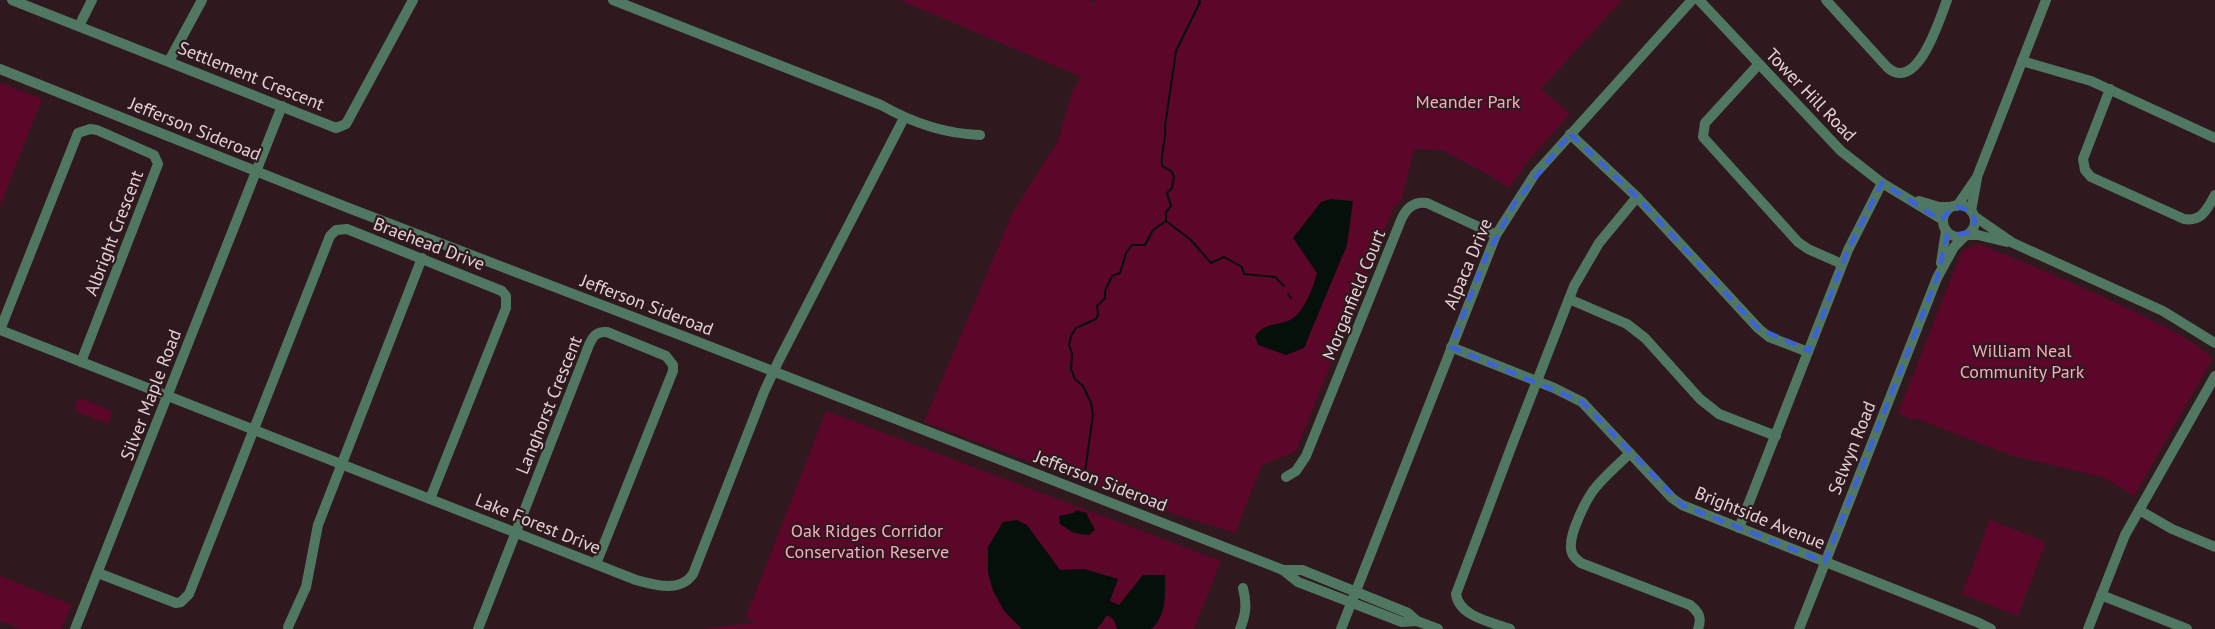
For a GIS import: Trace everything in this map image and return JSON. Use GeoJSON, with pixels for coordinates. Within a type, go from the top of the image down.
{"type":"FeatureCollection","features":[{"type":"Feature","properties":{"kind":"street","name":"Settlement Crescent"},"geometry":{"type":"LineString","coordinates":[[12,0],[336,128],[346,124],[413,0]]}},
{"type":"Feature","properties":{"kind":"street"},"geometry":{"type":"LineString","coordinates":[[79,26],[92,0]]}},
{"type":"Feature","properties":{"kind":"street"},"geometry":{"type":"LineString","coordinates":[[169,62],[202,0]]}},
{"type":"Feature","properties":{"kind":"street"},"geometry":{"type":"LineString","coordinates":[[613,0],[881,105],[904,118],[960,134],[980,135]]}},
{"type":"Feature","properties":{"kind":"street","name":"Alpaca Drive"},"geometry":{"type":"LineString","coordinates":[[1341,629],[1496,235],[1524,188],[1692,0]]}},
{"type":"Feature","properties":{"kind":"street","name":"Tower Hill Road"},"geometry":{"type":"LineString","coordinates":[[1699,0],[1833,143],[1882,183],[1943,220]]}},
{"type":"Feature","properties":{"kind":"street"},"geometry":{"type":"LineString","coordinates":[[1826,0],[1887,67],[1898,72],[1905,72],[1924,55],[1947,0]]}},
{"type":"Feature","properties":{"kind":"street"},"geometry":{"type":"LineString","coordinates":[[1966,236],[1975,224],[1972,213],[1977,177],[2046,0]]}},
{"type":"Feature","properties":{"kind":"street"},"geometry":{"type":"LineString","coordinates":[[2022,61],[2091,81],[2215,138]]}},
{"type":"Feature","properties":{"kind":"street"},"geometry":{"type":"LineString","coordinates":[[1759,64],[1705,123],[1703,137],[1798,242],[1842,264]]}},
{"type":"Feature","properties":{"kind":"street","name":"Jefferson Sideroad"},"geometry":{"type":"LineString","coordinates":[[0,69],[256,172],[1283,570],[1302,570],[1354,597],[1408,613],[1417,621],[1438,629]]}},
{"type":"Feature","properties":{"kind":"street"},"geometry":{"type":"LineString","coordinates":[[2110,89],[2083,159],[2085,170],[2091,177],[2184,219],[2192,220],[2203,216],[2215,195]]}},
{"type":"Feature","properties":{"kind":"street","name":"Silver Maple Road"},"geometry":{"type":"LineString","coordinates":[[75,629],[282,106]]}},
{"type":"Feature","properties":{"kind":"street"},"geometry":{"type":"LineString","coordinates":[[773,372],[904,118]]}},
{"type":"Feature","properties":{"kind":"street","name":"Albright Crescent"},"geometry":{"type":"LineString","coordinates":[[0,330],[78,133],[90,129],[97,130],[154,155],[158,164],[81,362]]}},
{"type":"Feature","properties":{"kind":"street"},"geometry":{"type":"LineString","coordinates":[[1570,134],[1637,197],[1758,328],[1769,337],[1808,352]]}},
{"type":"Feature","properties":{"kind":"street"},"geometry":{"type":"LineString","coordinates":[[1977,177],[1954,206],[1947,210],[1943,220],[1946,231],[1954,237],[1978,235],[2013,243],[2163,311],[2215,343]]}},
{"type":"Feature","properties":{"kind":"street"},"geometry":{"type":"LineString","coordinates":[[1739,528],[1842,264],[1882,183]]}},
{"type":"Feature","properties":{"kind":"street"},"geometry":{"type":"LineString","coordinates":[[1510,629],[1467,612],[1460,607],[1456,594],[1574,286],[1599,243],[1637,197]]}},
{"type":"Feature","properties":{"kind":"street","name":"Tower Hill Road"},"geometry":{"type":"LineString","coordinates":[[1910,199],[1939,207],[1954,206]]}},
{"type":"Feature","properties":{"kind":"street","name":"Morganfield Court"},"geometry":{"type":"LineString","coordinates":[[1286,477],[1296,471],[1306,456],[1401,220],[1408,208],[1420,202],[1427,203],[1496,235]]}},
{"type":"Feature","properties":{"kind":"street"},"geometry":{"type":"LineString","coordinates":[[1954,206],[1964,206],[2013,243]]}},
{"type":"Feature","properties":{"kind":"street","name":"Braehead Drive"},"geometry":{"type":"LineString","coordinates":[[254,429],[333,232],[341,229],[347,230],[422,258],[502,291],[507,302],[430,499]]}},
{"type":"Feature","properties":{"kind":"street","name":"Selwyn Road"},"geometry":{"type":"LineString","coordinates":[[1937,279],[1946,244],[1946,231]]}},
{"type":"Feature","properties":{"kind":"street","name":"Selwyn Road"},"geometry":{"type":"LineString","coordinates":[[1798,629],[1937,279],[1954,247],[1966,236]]}},
{"type":"Feature","properties":{"kind":"street"},"geometry":{"type":"LineString","coordinates":[[288,627],[306,587],[318,525],[422,258]]}},
{"type":"Feature","properties":{"kind":"street"},"geometry":{"type":"LineString","coordinates":[[1569,299],[1626,324],[1636,331],[1700,399],[1719,414],[1776,436]]}},
{"type":"Feature","properties":{"kind":"street","name":"Lake Forest Drive"},"geometry":{"type":"LineString","coordinates":[[0,330],[636,580],[660,585],[680,585],[689,579],[773,372]]}},
{"type":"Feature","properties":{"kind":"street","name":"Langhorst Crescent"},"geometry":{"type":"LineString","coordinates":[[516,532],[589,345],[597,333],[607,332],[666,356],[673,365],[673,371],[596,564]]}},
{"type":"Feature","properties":{"kind":"street","name":"Brightside Avenue"},"geometry":{"type":"LineString","coordinates":[[1451,347],[1537,381],[1582,402],[1666,492],[1682,505],[1977,621],[1991,629]]}},
{"type":"Feature","properties":{"kind":"street"},"geometry":{"type":"LineString","coordinates":[[2088,629],[2125,534],[2215,376]]}},
{"type":"Feature","properties":{"kind":"street"},"geometry":{"type":"LineString","coordinates":[[98,573],[170,602],[176,603],[186,599],[254,429]]}},
{"type":"Feature","properties":{"kind":"street"},"geometry":{"type":"LineString","coordinates":[[1630,453],[1596,487],[1590,497],[1573,536],[1570,546],[1572,555],[1581,562],[1690,605],[1700,616],[1698,629]]}},
{"type":"Feature","properties":{"kind":"street"},"geometry":{"type":"LineString","coordinates":[[2139,510],[2172,529],[2215,547]]}},
{"type":"Feature","properties":{"kind":"street"},"geometry":{"type":"LineString","coordinates":[[478,629],[516,532]]}},
{"type":"Feature","properties":{"kind":"street"},"geometry":{"type":"LineString","coordinates":[[1240,629],[1246,614],[1243,588]]}},
{"type":"Feature","properties":{"kind":"street"},"geometry":{"type":"LineString","coordinates":[[2101,595],[2187,629]]}},
{"type":"Feature","properties":{"kind":"highlighted area"},"geometry":{"type":"Polygon","coordinates":[[[1570,134],[1637,197],[1758,328],[1809,351],[1848,250],[1882,183],[1941,220],[1954,206],[1971,211],[1975,220],[1971,232],[1947,236],[1937,278],[1825,562],[1682,505],[1582,402],[1451,347],[1485,259],[1514,204],[1570,134]]]}},
{"type":"Feature","properties":{"kind":"green space","name":"Meander Park"},"geometry":{"type":"Polygon","coordinates":[[[900,0],[1088,0],[1094,3],[1096,0],[1622,0],[1541,89],[1570,114],[1529,160],[1509,188],[1442,150],[1414,149],[1402,199],[1393,209],[1296,451],[1262,465],[1235,533],[1146,505],[924,422],[1013,212],[1058,141],[1073,90],[1081,77],[900,0]]]}},
{"type":"Feature","properties":{"kind":"green space"},"geometry":{"type":"Polygon","coordinates":[[[0,83],[42,99],[0,206],[0,83]]]}},
{"type":"Feature","properties":{"kind":"green space","name":"William Neal Community Park"},"geometry":{"type":"Polygon","coordinates":[[[1979,244],[2144,316],[2201,348],[2212,360],[2134,496],[2105,478],[2010,455],[1898,413],[1962,251],[1979,244]]]}},
{"type":"Feature","properties":{"kind":"green space"},"geometry":{"type":"Polygon","coordinates":[[[82,399],[112,411],[109,424],[77,412],[75,408],[78,400],[82,399]]]}},
{"type":"Feature","properties":{"kind":"green space","name":"Oak Ridges Corridor Conservation Reserve"},"geometry":{"type":"Polygon","coordinates":[[[826,411],[1221,561],[1194,629],[703,629],[751,623],[757,625],[746,617],[826,411]]]}},
{"type":"Feature","properties":{"kind":"green space"},"geometry":{"type":"Polygon","coordinates":[[[1990,520],[2046,542],[2018,616],[1962,594],[1990,520]]]}},
{"type":"Feature","properties":{"kind":"green space"},"geometry":{"type":"Polygon","coordinates":[[[0,576],[72,605],[61,629],[21,629],[0,621],[0,576]]]}},
{"type":"Feature","properties":{"kind":"shaded area"},"geometry":{"type":"Polygon","coordinates":[[[1331,199],[1353,201],[1347,245],[1304,348],[1286,355],[1258,345],[1255,336],[1259,332],[1266,327],[1293,318],[1307,301],[1317,273],[1293,238],[1321,202],[1331,199]]]}},
{"type":"Feature","properties":{"kind":"shaded area"},"geometry":{"type":"Polygon","coordinates":[[[1076,510],[1087,513],[1095,530],[1089,535],[1074,533],[1060,524],[1059,516],[1074,513],[1076,510]]]}},
{"type":"Feature","properties":{"kind":"shaded area"},"geometry":{"type":"Polygon","coordinates":[[[1017,520],[1027,525],[1060,570],[1084,569],[1118,579],[1110,601],[1119,605],[1143,575],[1165,575],[1164,604],[1156,624],[1151,629],[1117,629],[1114,620],[1107,615],[1096,629],[1022,629],[1005,612],[993,591],[988,573],[988,547],[1003,522],[1017,520]]]}},
{"type":"Feature","properties":{"kind":"waterway"},"geometry":{"type":"LineString","coordinates":[[1166,221],[1166,212],[1171,206],[1167,193],[1172,188],[1174,176],[1171,171],[1162,166],[1162,156],[1176,51],[1199,0]]}},
{"type":"Feature","properties":{"kind":"waterway"},"geometry":{"type":"LineString","coordinates":[[1166,221],[1191,240],[1211,263],[1224,257],[1242,267],[1244,274],[1275,277],[1284,286]]}},
{"type":"Feature","properties":{"kind":"waterway"},"geometry":{"type":"LineString","coordinates":[[1085,471],[1093,415],[1091,403],[1083,386],[1075,379],[1071,369],[1072,353],[1069,345],[1071,336],[1076,328],[1096,319],[1097,306],[1105,298],[1105,291],[1112,276],[1120,273],[1126,253],[1132,245],[1145,245],[1153,230],[1166,221]]}},
{"type":"Feature","properties":{"kind":"waterway"},"geometry":{"type":"LineString","coordinates":[[1288,294],[1291,298]]}}]}
